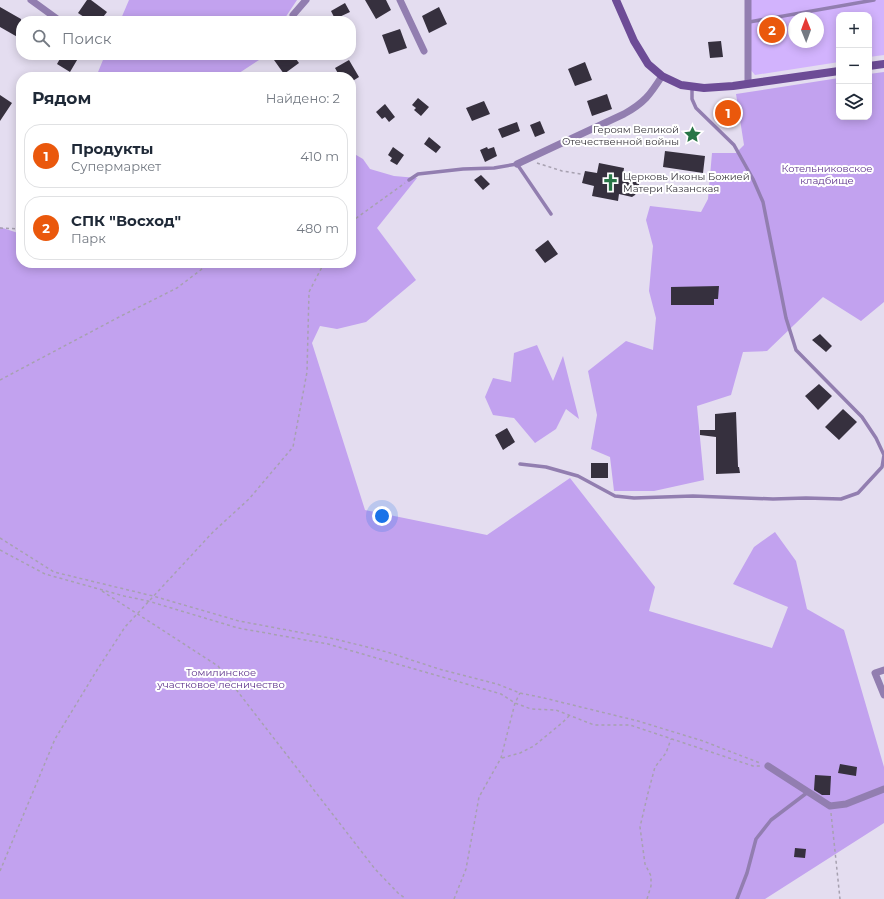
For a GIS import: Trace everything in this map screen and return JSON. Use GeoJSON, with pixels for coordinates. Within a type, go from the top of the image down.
{"type":"FeatureCollection","features":[{"type":"Feature","properties":{"kind":"street"},"geometry":{"type":"LineString","coordinates":[[31,0],[53,16]]}},
{"type":"Feature","properties":{"kind":"street"},"geometry":{"type":"LineString","coordinates":[[293,15],[306,0]]}},
{"type":"Feature","properties":{"kind":"street"},"geometry":{"type":"LineString","coordinates":[[400,0],[424,51]]}},
{"type":"Feature","properties":{"kind":"street"},"geometry":{"type":"LineString","coordinates":[[616,0],[634,41],[648,64],[662,76],[681,85],[704,88],[748,84],[836,70]]}},
{"type":"Feature","properties":{"kind":"street"},"geometry":{"type":"LineString","coordinates":[[748,0],[748,84]]}},
{"type":"Feature","properties":{"kind":"street"},"geometry":{"type":"LineString","coordinates":[[872,66],[884,64]]}},
{"type":"Feature","properties":{"kind":"street"},"geometry":{"type":"LineString","coordinates":[[517,164],[638,106],[647,99],[662,76]]}},
{"type":"Feature","properties":{"kind":"street"},"geometry":{"type":"LineString","coordinates":[[884,670],[875,673],[884,695]]}},
{"type":"Feature","properties":{"kind":"street"},"geometry":{"type":"LineString","coordinates":[[766,766],[830,806],[846,804],[884,789]]}},
{"type":"Feature","properties":{"kind":"lane"},"geometry":{"type":"LineString","coordinates":[[749,22],[874,0]]}},
{"type":"Feature","properties":{"kind":"lane"},"geometry":{"type":"LineString","coordinates":[[520,464],[546,467],[578,476],[615,496],[634,498],[693,496],[773,499],[841,499],[858,493],[882,467],[884,455],[876,438],[862,417],[796,350],[786,318],[763,202],[753,179],[734,145],[696,108],[692,99],[692,87]]}},
{"type":"Feature","properties":{"kind":"lane"},"geometry":{"type":"LineString","coordinates":[[410,180],[418,174],[463,169],[494,168],[517,164],[551,214]]}},
{"type":"Feature","properties":{"kind":"lane"},"geometry":{"type":"LineString","coordinates":[[737,899],[747,873],[756,839],[771,820],[808,792]]}},
{"type":"Feature","properties":{"kind":"path"},"geometry":{"type":"LineString","coordinates":[[528,160],[562,171],[581,174]]}},
{"type":"Feature","properties":{"kind":"path"},"geometry":{"type":"LineString","coordinates":[[356,218],[410,180]]}},
{"type":"Feature","properties":{"kind":"path"},"geometry":{"type":"LineString","coordinates":[[0,228],[16,229]]}},
{"type":"Feature","properties":{"kind":"path"},"geometry":{"type":"LineString","coordinates":[[0,380],[120,316],[177,288],[203,268]]}},
{"type":"Feature","properties":{"kind":"path"},"geometry":{"type":"LineString","coordinates":[[0,871],[55,739],[97,670],[126,628],[137,613],[213,532],[249,499],[293,447],[307,372],[308,292],[321,268]]}},
{"type":"Feature","properties":{"kind":"path"},"geometry":{"type":"LineString","coordinates":[[0,538],[54,572],[153,596],[239,621],[350,642],[387,652],[439,669],[496,684],[520,693],[638,721],[703,742],[766,766]]}},
{"type":"Feature","properties":{"kind":"path"},"geometry":{"type":"LineString","coordinates":[[0,550],[45,574],[101,590],[148,601],[238,628],[328,644],[501,694],[515,703],[531,708],[556,710],[594,726],[630,725],[753,766],[766,766]]}},
{"type":"Feature","properties":{"kind":"path"},"geometry":{"type":"LineString","coordinates":[[101,590],[218,666],[374,868],[398,893],[406,899]]}},
{"type":"Feature","properties":{"kind":"path"},"geometry":{"type":"LineString","coordinates":[[454,899],[466,868],[479,797],[502,758],[515,703],[520,693]]}},
{"type":"Feature","properties":{"kind":"path"},"geometry":{"type":"LineString","coordinates":[[502,758],[534,746],[569,716]]}},
{"type":"Feature","properties":{"kind":"path"},"geometry":{"type":"LineString","coordinates":[[647,899],[652,886],[651,876],[645,864],[640,827],[655,767],[666,753],[671,739]]}},
{"type":"Feature","properties":{"kind":"path"},"geometry":{"type":"LineString","coordinates":[[750,759],[753,766]]}},
{"type":"Feature","properties":{"kind":"path"},"geometry":{"type":"LineString","coordinates":[[830,806],[840,899]]}},
{"type":"Feature","properties":{"kind":"shaded area"},"geometry":{"type":"Polygon","coordinates":[[[751,0],[884,0],[884,55],[872,57],[872,12],[836,12],[836,62],[755,75],[750,69],[751,0]]]}},
{"type":"Feature","properties":{"kind":"green space"},"geometry":{"type":"Polygon","coordinates":[[[129,0],[297,0],[286,16],[122,16],[129,0]]]}},
{"type":"Feature","properties":{"kind":"green space"},"geometry":{"type":"Polygon","coordinates":[[[103,60],[259,60],[241,72],[98,72],[103,60]]]}},
{"type":"Feature","properties":{"kind":"green space","name":"Котельниковское кладбище"},"geometry":{"type":"Polygon","coordinates":[[[884,72],[884,302],[861,321],[823,297],[767,351],[743,352],[731,395],[697,406],[704,480],[654,491],[614,491],[610,457],[591,449],[597,415],[588,371],[626,341],[653,350],[656,318],[649,291],[653,246],[646,220],[650,206],[701,212],[708,199],[712,153],[736,153],[744,145],[736,94],[836,78],[836,120],[872,120],[872,74],[884,72]]]}},
{"type":"Feature","properties":{"kind":"green space","name":"Томилинское участковое лесничество"},"geometry":{"type":"Polygon","coordinates":[[[356,155],[363,159],[370,169],[394,176],[417,178],[377,228],[416,280],[366,322],[337,329],[320,326],[312,343],[365,510],[487,535],[570,478],[655,587],[649,611],[772,648],[788,607],[733,584],[754,547],[775,532],[796,561],[807,609],[844,630],[884,767],[884,823],[765,899],[0,899],[0,227],[16,232],[16,268],[356,268],[356,155]]]}},
{"type":"Feature","properties":{"kind":"green space"},"geometry":{"type":"Polygon","coordinates":[[[537,345],[553,381],[563,356],[579,419],[566,409],[556,429],[535,443],[514,418],[493,415],[485,397],[493,378],[511,382],[514,353],[537,345]]]}},
{"type":"Feature","properties":{"kind":"building"},"geometry":{"type":"Polygon","coordinates":[[[87,0],[91,0],[107,12],[104,16],[82,16],[78,13],[87,0]]]}},
{"type":"Feature","properties":{"kind":"building"},"geometry":{"type":"Polygon","coordinates":[[[365,0],[386,0],[391,10],[376,19],[365,0]]]}},
{"type":"Feature","properties":{"kind":"building"},"geometry":{"type":"Polygon","coordinates":[[[345,3],[350,12],[341,16],[334,16],[331,11],[345,3]]]}},
{"type":"Feature","properties":{"kind":"building"},"geometry":{"type":"Polygon","coordinates":[[[0,7],[16,16],[16,36],[0,27],[0,7]]]}},
{"type":"Feature","properties":{"kind":"building"},"geometry":{"type":"Polygon","coordinates":[[[439,7],[447,24],[429,33],[422,16],[439,7]]]}},
{"type":"Feature","properties":{"kind":"building"},"geometry":{"type":"Polygon","coordinates":[[[400,29],[407,48],[389,54],[382,35],[400,29]]]}},
{"type":"Feature","properties":{"kind":"building"},"geometry":{"type":"Polygon","coordinates":[[[721,41],[723,57],[710,58],[708,42],[721,41]]]}},
{"type":"Feature","properties":{"kind":"building"},"geometry":{"type":"Polygon","coordinates":[[[59,60],[77,60],[70,72],[57,64],[59,60]]]}},
{"type":"Feature","properties":{"kind":"building"},"geometry":{"type":"Polygon","coordinates":[[[274,60],[297,60],[299,63],[287,72],[283,72],[274,60]]]}},
{"type":"Feature","properties":{"kind":"building"},"geometry":{"type":"Polygon","coordinates":[[[349,60],[359,77],[356,79],[356,72],[337,72],[335,68],[349,60]]]}},
{"type":"Feature","properties":{"kind":"building"},"geometry":{"type":"Polygon","coordinates":[[[585,62],[592,80],[575,86],[568,69],[585,62]]]}},
{"type":"Feature","properties":{"kind":"building"},"geometry":{"type":"Polygon","coordinates":[[[607,94],[612,109],[592,116],[587,101],[607,94]]]}},
{"type":"Feature","properties":{"kind":"building"},"geometry":{"type":"Polygon","coordinates":[[[0,95],[12,103],[0,121],[0,95]]]}},
{"type":"Feature","properties":{"kind":"building"},"geometry":{"type":"Polygon","coordinates":[[[418,98],[429,107],[421,116],[414,110],[416,108],[412,105],[418,98]]]}},
{"type":"Feature","properties":{"kind":"building"},"geometry":{"type":"Polygon","coordinates":[[[484,101],[490,114],[472,121],[466,108],[484,101]]]}},
{"type":"Feature","properties":{"kind":"building"},"geometry":{"type":"Polygon","coordinates":[[[385,104],[395,117],[389,122],[385,117],[382,119],[376,112],[385,104]]]}},
{"type":"Feature","properties":{"kind":"building"},"geometry":{"type":"Polygon","coordinates":[[[735,105],[737,118],[721,121],[719,108],[735,105]]]}},
{"type":"Feature","properties":{"kind":"building"},"geometry":{"type":"Polygon","coordinates":[[[540,121],[545,133],[535,137],[530,125],[540,121]]]}},
{"type":"Feature","properties":{"kind":"building"},"geometry":{"type":"Polygon","coordinates":[[[517,122],[520,131],[502,138],[498,129],[517,122]]]}},
{"type":"Feature","properties":{"kind":"building"},"geometry":{"type":"Polygon","coordinates":[[[429,137],[441,147],[436,153],[424,144],[429,137]]]}},
{"type":"Feature","properties":{"kind":"building"},"geometry":{"type":"Polygon","coordinates":[[[393,147],[404,155],[397,165],[390,161],[392,158],[388,155],[393,147]]]}},
{"type":"Feature","properties":{"kind":"building"},"geometry":{"type":"Polygon","coordinates":[[[487,147],[488,149],[494,147],[497,156],[485,162],[480,150],[487,147]]]}},
{"type":"Feature","properties":{"kind":"building"},"geometry":{"type":"Polygon","coordinates":[[[665,151],[705,156],[703,173],[663,167],[665,151]]]}},
{"type":"Feature","properties":{"kind":"building","name":"Церковь Иконы Божией Матери Казанская"},"geometry":{"type":"Polygon","coordinates":[[[599,163],[624,168],[623,175],[636,177],[639,188],[635,195],[632,197],[619,194],[618,201],[592,196],[594,186],[582,183],[585,171],[597,173],[599,163]]]}},
{"type":"Feature","properties":{"kind":"building"},"geometry":{"type":"Polygon","coordinates":[[[481,175],[490,184],[483,190],[474,180],[481,175]]]}},
{"type":"Feature","properties":{"kind":"building"},"geometry":{"type":"Polygon","coordinates":[[[548,240],[558,254],[545,263],[535,250],[548,240]]]}},
{"type":"Feature","properties":{"kind":"building"},"geometry":{"type":"Polygon","coordinates":[[[719,286],[718,299],[714,299],[714,305],[671,305],[671,287],[719,286]]]}},
{"type":"Feature","properties":{"kind":"building"},"geometry":{"type":"Polygon","coordinates":[[[820,334],[832,346],[826,352],[812,340],[820,334]]]}},
{"type":"Feature","properties":{"kind":"building"},"geometry":{"type":"Polygon","coordinates":[[[819,384],[832,396],[818,410],[805,396],[819,384]]]}},
{"type":"Feature","properties":{"kind":"building"},"geometry":{"type":"Polygon","coordinates":[[[843,409],[857,422],[839,440],[825,427],[843,409]]]}},
{"type":"Feature","properties":{"kind":"building"},"geometry":{"type":"Polygon","coordinates":[[[736,412],[738,467],[740,473],[716,474],[716,437],[700,435],[700,430],[715,430],[715,414],[736,412]]]}},
{"type":"Feature","properties":{"kind":"building"},"geometry":{"type":"Polygon","coordinates":[[[507,428],[515,442],[503,450],[495,435],[507,428]]]}},
{"type":"Feature","properties":{"kind":"building"},"geometry":{"type":"Polygon","coordinates":[[[591,463],[608,463],[608,478],[591,478],[591,463]]]}},
{"type":"Feature","properties":{"kind":"building"},"geometry":{"type":"Polygon","coordinates":[[[840,764],[857,767],[856,776],[838,773],[840,764]]]}},
{"type":"Feature","properties":{"kind":"building"},"geometry":{"type":"Polygon","coordinates":[[[815,775],[831,776],[830,795],[822,795],[814,790],[815,775]]]}},
{"type":"Feature","properties":{"kind":"building"},"geometry":{"type":"Polygon","coordinates":[[[795,848],[806,849],[805,858],[794,857],[795,848]]]}},
{"type":"Feature","properties":{"kind":"place","name":"СПК \"Восход\""},"geometry":{"type":"Point","coordinates":[772,30]}},
{"type":"Feature","properties":{"kind":"place","name":"Продукты"},"geometry":{"type":"Point","coordinates":[728,113]}},
{"type":"Feature","properties":{"kind":"place","name":"Героям Великой Отечественной войны"},"geometry":{"type":"Point","coordinates":[692,135]}},
{"type":"Feature","properties":{"kind":"place","name":"Церковь Иконы Божией Матери Казанская"},"geometry":{"type":"Point","coordinates":[610,182]}}]}
